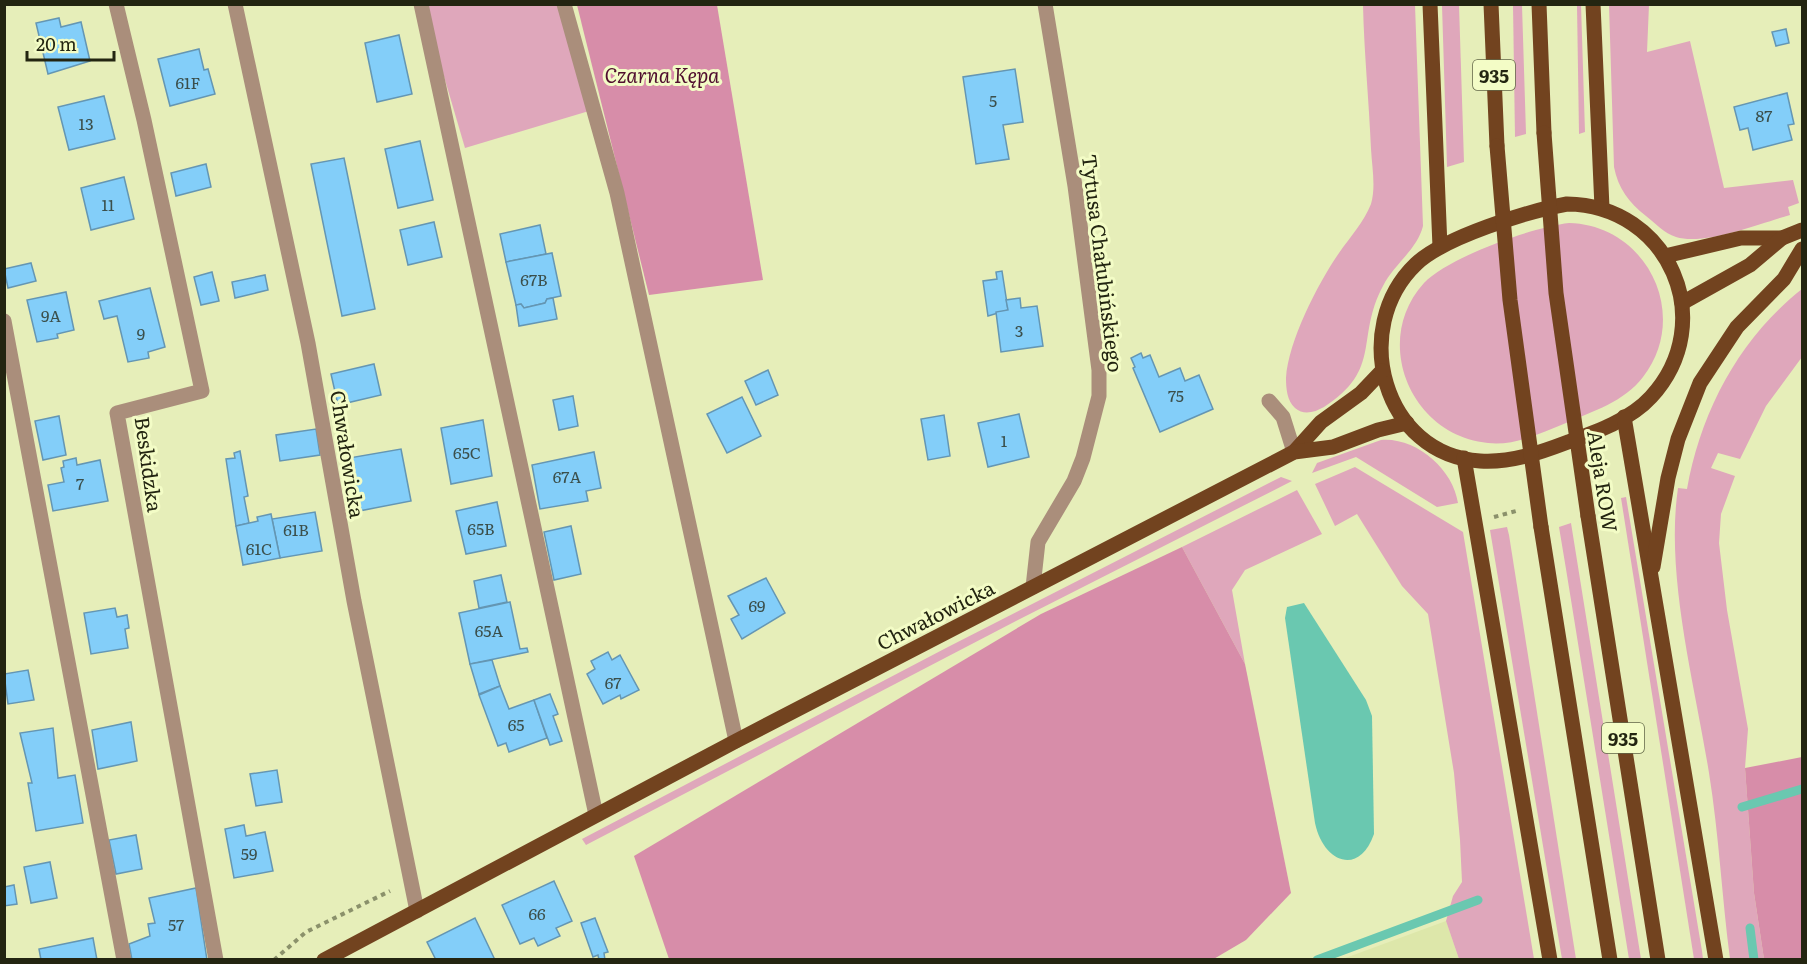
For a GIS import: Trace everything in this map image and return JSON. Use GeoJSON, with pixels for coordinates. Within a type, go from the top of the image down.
{"type":"FeatureCollection","features":[{"type":"Feature","properties":{"kind":"main road"},"geometry":{"type":"LineString","coordinates":[[1430,4],[1440,247]]}},
{"type":"Feature","properties":{"kind":"main road","name":"935"},"geometry":{"type":"LineString","coordinates":[[1491,4],[1497,146],[1510,300],[1541,527],[1610,960]]}},
{"type":"Feature","properties":{"kind":"main road","name":"Aleja ROW"},"geometry":{"type":"LineString","coordinates":[[1539,4],[1544,134],[1556,293],[1588,516],[1658,960]]}},
{"type":"Feature","properties":{"kind":"main road"},"geometry":{"type":"LineString","coordinates":[[1593,4],[1602,208]]}},
{"type":"Feature","properties":{"kind":"main road"},"geometry":{"type":"LineString","coordinates":[[1567,204],[1602,208],[1617,213],[1636,227],[1665,256],[1676,276],[1682,303],[1681,334],[1674,361],[1650,398],[1624,417],[1578,439],[1517,458],[1479,461],[1438,448],[1407,423],[1392,400],[1382,370],[1381,338],[1389,304],[1406,275],[1422,259],[1440,247],[1542,208],[1567,204]]}},
{"type":"Feature","properties":{"kind":"main road"},"geometry":{"type":"LineString","coordinates":[[1682,303],[1750,265],[1782,238],[1803,230]]}},
{"type":"Feature","properties":{"kind":"main road"},"geometry":{"type":"LineString","coordinates":[[1665,256],[1741,238],[1782,238]]}},
{"type":"Feature","properties":{"kind":"main road"},"geometry":{"type":"LineString","coordinates":[[1651,579],[1668,478],[1678,439],[1700,383],[1737,327],[1784,279],[1803,249]]}},
{"type":"Feature","properties":{"kind":"main road","name":"Chwałowicka"},"geometry":{"type":"LineString","coordinates":[[1294,452],[1321,422],[1361,393],[1382,370]]}},
{"type":"Feature","properties":{"kind":"main road"},"geometry":{"type":"LineString","coordinates":[[1624,417],[1716,960]]}},
{"type":"Feature","properties":{"kind":"main road","name":"Chwałowicka"},"geometry":{"type":"LineString","coordinates":[[324,960],[736,741],[1294,452],[1333,447],[1371,432],[1407,423]]}},
{"type":"Feature","properties":{"kind":"main road"},"geometry":{"type":"LineString","coordinates":[[1464,458],[1550,960]]}},
{"type":"Feature","properties":{"kind":"street","name":"Beskidzka"},"geometry":{"type":"LineString","coordinates":[[116,4],[144,120],[202,391],[117,413],[216,960]]}},
{"type":"Feature","properties":{"kind":"street","name":"Chwałowicka"},"geometry":{"type":"LineString","coordinates":[[235,4],[308,343],[337,516],[409,881],[417,911]]}},
{"type":"Feature","properties":{"kind":"street"},"geometry":{"type":"LineString","coordinates":[[421,4],[596,815]]}},
{"type":"Feature","properties":{"kind":"street"},"geometry":{"type":"LineString","coordinates":[[564,4],[617,193],[736,741]]}},
{"type":"Feature","properties":{"kind":"street","name":"Tytusa Chałubińskiego"},"geometry":{"type":"LineString","coordinates":[[1032,587],[1038,542],[1077,473],[1093,424],[1099,387],[1097,343],[1046,4]]}},
{"type":"Feature","properties":{"kind":"street"},"geometry":{"type":"LineString","coordinates":[[4,321],[124,960]]}},
{"type":"Feature","properties":{"kind":"street"},"geometry":{"type":"LineString","coordinates":[[1269,401],[1284,417],[1294,452]]}},
{"type":"Feature","properties":{"kind":"path"},"geometry":{"type":"LineString","coordinates":[[274,960],[306,932],[371,903],[409,881]]}},
{"type":"Feature","properties":{"kind":"shaded area"},"geometry":{"type":"Polygon","coordinates":[[[423,5],[562,5],[589,111],[465,148],[423,5]]]}},
{"type":"Feature","properties":{"kind":"shaded area"},"geometry":{"type":"Polygon","coordinates":[[[1363,5],[1415,5],[1423,226],[1411,250],[1383,286],[1370,322],[1361,366],[1354,379],[1342,393],[1324,407],[1306,413],[1295,408],[1290,402],[1286,386],[1292,348],[1305,313],[1322,280],[1365,217],[1371,204],[1373,191],[1363,5]]]}},
{"type":"Feature","properties":{"kind":"shaded area"},"geometry":{"type":"Polygon","coordinates":[[[1442,5],[1459,5],[1464,162],[1447,167],[1442,5]]]}},
{"type":"Feature","properties":{"kind":"shaded area"},"geometry":{"type":"Polygon","coordinates":[[[1513,5],[1522,5],[1526,134],[1515,137],[1513,5]]]}},
{"type":"Feature","properties":{"kind":"shaded area"},"geometry":{"type":"Polygon","coordinates":[[[1577,5],[1581,5],[1585,132],[1579,134],[1577,5]]]}},
{"type":"Feature","properties":{"kind":"shaded area"},"geometry":{"type":"Polygon","coordinates":[[[1609,5],[1649,5],[1647,52],[1690,41],[1724,188],[1793,180],[1799,203],[1788,207],[1790,215],[1717,236],[1688,239],[1676,237],[1664,231],[1629,200],[1618,182],[1614,167],[1609,5]]]}},
{"type":"Feature","properties":{"kind":"shaded area"},"geometry":{"type":"Polygon","coordinates":[[[1569,223],[1597,228],[1620,239],[1639,256],[1653,277],[1661,302],[1663,327],[1657,353],[1643,377],[1627,393],[1607,405],[1518,441],[1488,443],[1461,436],[1438,423],[1420,405],[1407,382],[1401,357],[1401,331],[1408,306],[1424,283],[1452,263],[1514,237],[1569,223]]]}},
{"type":"Feature","properties":{"kind":"shaded area"},"geometry":{"type":"Polygon","coordinates":[[[1802,289],[1802,357],[1766,406],[1740,459],[1718,453],[1711,468],[1735,476],[1721,514],[1719,543],[1727,610],[1748,729],[1745,768],[1754,893],[1764,959],[1730,959],[1712,796],[1678,594],[1675,522],[1678,488],[1687,489],[1702,432],[1726,378],[1759,330],[1802,289]]]}},
{"type":"Feature","properties":{"kind":"shaded area"},"geometry":{"type":"Polygon","coordinates":[[[1381,440],[1394,440],[1407,444],[1431,458],[1449,478],[1458,503],[1437,507],[1356,457],[1312,473],[1317,463],[1381,440]]]}},
{"type":"Feature","properties":{"kind":"shaded area"},"geometry":{"type":"Polygon","coordinates":[[[1355,467],[1463,532],[1534,959],[1459,959],[1446,921],[1453,896],[1462,882],[1454,773],[1428,614],[1402,586],[1357,514],[1335,526],[1315,484],[1355,467]]]}},
{"type":"Feature","properties":{"kind":"shaded area"},"geometry":{"type":"Polygon","coordinates":[[[1281,477],[1292,481],[1016,621],[586,845],[582,839],[946,648],[1281,477]]]}},
{"type":"Feature","properties":{"kind":"shaded area"},"geometry":{"type":"Polygon","coordinates":[[[1297,490],[1322,534],[1245,570],[1232,590],[1245,664],[1182,547],[1297,490]]]}},
{"type":"Feature","properties":{"kind":"shaded area"},"geometry":{"type":"Polygon","coordinates":[[[1626,497],[1703,959],[1694,959],[1621,498],[1626,497]]]}},
{"type":"Feature","properties":{"kind":"shaded area"},"geometry":{"type":"Polygon","coordinates":[[[1571,523],[1641,959],[1629,959],[1559,527],[1571,523]]]}},
{"type":"Feature","properties":{"kind":"shaded area"},"geometry":{"type":"Polygon","coordinates":[[[1507,527],[1576,959],[1562,959],[1490,530],[1507,527]]]}},
{"type":"Feature","properties":{"kind":"shaded area"},"geometry":{"type":"Polygon","coordinates":[[[1446,921],[1459,959],[1340,960],[1446,921]]]}},
{"type":"Feature","properties":{"kind":"green space","name":"Czarna Kępa"},"geometry":{"type":"Polygon","coordinates":[[[577,5],[717,5],[763,280],[649,295],[577,5]]]}},
{"type":"Feature","properties":{"kind":"green space"},"geometry":{"type":"Polygon","coordinates":[[[1182,547],[1245,664],[1291,893],[1246,940],[1212,960],[669,959],[634,856],[1041,614],[1182,547]]]}},
{"type":"Feature","properties":{"kind":"green space"},"geometry":{"type":"Polygon","coordinates":[[[1802,757],[1802,959],[1764,959],[1754,893],[1745,768],[1802,757]]]}},
{"type":"Feature","properties":{"kind":"water"},"geometry":{"type":"Polygon","coordinates":[[[1304,603],[1366,700],[1372,716],[1374,834],[1360,856],[1351,860],[1333,855],[1325,847],[1315,823],[1285,618],[1287,607],[1304,603]]]}},
{"type":"Feature","properties":{"kind":"building"},"geometry":{"type":"Polygon","coordinates":[[[59,18],[61,27],[81,22],[90,61],[48,74],[36,23],[59,18]]]}},
{"type":"Feature","properties":{"kind":"building"},"geometry":{"type":"Polygon","coordinates":[[[1786,29],[1789,43],[1776,46],[1772,32],[1786,29]]]}},
{"type":"Feature","properties":{"kind":"building"},"geometry":{"type":"Polygon","coordinates":[[[399,35],[412,94],[377,102],[365,43],[399,35]]]}},
{"type":"Feature","properties":{"kind":"building"},"geometry":{"type":"Polygon","coordinates":[[[199,49],[204,70],[208,69],[215,94],[170,106],[158,59],[199,49]]]}},
{"type":"Feature","properties":{"kind":"building"},"geometry":{"type":"Polygon","coordinates":[[[1015,69],[1023,122],[1003,125],[1009,159],[976,164],[963,77],[1015,69]]]}},
{"type":"Feature","properties":{"kind":"building"},"geometry":{"type":"Polygon","coordinates":[[[1787,93],[1794,124],[1788,125],[1792,140],[1753,150],[1748,128],[1740,130],[1734,107],[1787,93]]]}},
{"type":"Feature","properties":{"kind":"building"},"geometry":{"type":"Polygon","coordinates":[[[104,96],[115,139],[69,150],[58,107],[104,96]]]}},
{"type":"Feature","properties":{"kind":"building"},"geometry":{"type":"Polygon","coordinates":[[[420,141],[433,200],[398,208],[385,149],[420,141]]]}},
{"type":"Feature","properties":{"kind":"building"},"geometry":{"type":"Polygon","coordinates":[[[344,158],[375,309],[342,316],[311,164],[344,158]]]}},
{"type":"Feature","properties":{"kind":"building"},"geometry":{"type":"Polygon","coordinates":[[[206,164],[211,187],[176,196],[171,173],[206,164]]]}},
{"type":"Feature","properties":{"kind":"building"},"geometry":{"type":"Polygon","coordinates":[[[124,177],[134,219],[91,230],[81,188],[124,177]]]}},
{"type":"Feature","properties":{"kind":"building"},"geometry":{"type":"Polygon","coordinates":[[[434,222],[442,257],[408,265],[400,230],[434,222]]]}},
{"type":"Feature","properties":{"kind":"building"},"geometry":{"type":"Polygon","coordinates":[[[540,225],[546,254],[506,262],[500,234],[540,225]]]}},
{"type":"Feature","properties":{"kind":"building"},"geometry":{"type":"Polygon","coordinates":[[[552,253],[561,296],[524,308],[521,304],[516,305],[506,262],[552,253]]]}},
{"type":"Feature","properties":{"kind":"building"},"geometry":{"type":"Polygon","coordinates":[[[31,263],[36,281],[8,288],[4,269],[31,263]]]}},
{"type":"Feature","properties":{"kind":"building"},"geometry":{"type":"Polygon","coordinates":[[[1002,271],[1008,310],[988,316],[983,281],[997,279],[996,272],[1002,271]]]}},
{"type":"Feature","properties":{"kind":"building"},"geometry":{"type":"Polygon","coordinates":[[[212,272],[219,301],[201,305],[194,277],[212,272]]]}},
{"type":"Feature","properties":{"kind":"building"},"geometry":{"type":"Polygon","coordinates":[[[265,275],[268,290],[235,298],[232,282],[265,275]]]}},
{"type":"Feature","properties":{"kind":"building"},"geometry":{"type":"Polygon","coordinates":[[[150,288],[165,347],[148,352],[149,358],[128,362],[117,316],[104,319],[99,301],[150,288]]]}},
{"type":"Feature","properties":{"kind":"building"},"geometry":{"type":"Polygon","coordinates":[[[66,292],[74,330],[57,334],[58,338],[37,342],[27,300],[66,292]]]}},
{"type":"Feature","properties":{"kind":"building"},"geometry":{"type":"Polygon","coordinates":[[[553,298],[557,319],[519,326],[516,305],[521,304],[524,308],[545,303],[547,299],[553,298]]]}},
{"type":"Feature","properties":{"kind":"building"},"geometry":{"type":"Polygon","coordinates":[[[1020,298],[1021,308],[1037,306],[1043,346],[1001,352],[996,312],[1008,310],[1006,300],[1020,298]]]}},
{"type":"Feature","properties":{"kind":"building"},"geometry":{"type":"Polygon","coordinates":[[[1141,353],[1143,358],[1150,355],[1159,377],[1180,368],[1185,381],[1199,375],[1213,409],[1160,432],[1133,368],[1135,367],[1131,358],[1141,353]]]}},
{"type":"Feature","properties":{"kind":"building"},"geometry":{"type":"Polygon","coordinates":[[[374,364],[381,395],[338,405],[331,374],[374,364]]]}},
{"type":"Feature","properties":{"kind":"building"},"geometry":{"type":"Polygon","coordinates":[[[768,370],[778,395],[756,405],[745,381],[768,370]]]}},
{"type":"Feature","properties":{"kind":"building"},"geometry":{"type":"Polygon","coordinates":[[[573,396],[578,426],[559,430],[553,400],[573,396]]]}},
{"type":"Feature","properties":{"kind":"building"},"geometry":{"type":"Polygon","coordinates":[[[742,397],[761,436],[727,453],[707,414],[742,397]]]}},
{"type":"Feature","properties":{"kind":"building"},"geometry":{"type":"Polygon","coordinates":[[[1019,414],[1029,457],[988,467],[978,423],[1019,414]]]}},
{"type":"Feature","properties":{"kind":"building"},"geometry":{"type":"Polygon","coordinates":[[[944,415],[950,456],[928,460],[921,419],[944,415]]]}},
{"type":"Feature","properties":{"kind":"building"},"geometry":{"type":"Polygon","coordinates":[[[59,416],[66,455],[43,460],[35,421],[59,416]]]}},
{"type":"Feature","properties":{"kind":"building"},"geometry":{"type":"Polygon","coordinates":[[[483,420],[492,476],[451,484],[441,428],[483,420]]]}},
{"type":"Feature","properties":{"kind":"building"},"geometry":{"type":"Polygon","coordinates":[[[316,429],[320,455],[280,461],[276,435],[316,429]]]}},
{"type":"Feature","properties":{"kind":"building"},"geometry":{"type":"Polygon","coordinates":[[[401,449],[411,501],[359,511],[349,458],[401,449]]]}},
{"type":"Feature","properties":{"kind":"building"},"geometry":{"type":"Polygon","coordinates":[[[240,451],[248,496],[244,497],[249,523],[236,526],[226,459],[235,458],[234,453],[240,451]]]}},
{"type":"Feature","properties":{"kind":"building"},"geometry":{"type":"Polygon","coordinates":[[[594,452],[601,488],[586,491],[588,501],[540,509],[532,465],[594,452]]]}},
{"type":"Feature","properties":{"kind":"building"},"geometry":{"type":"Polygon","coordinates":[[[76,458],[77,465],[100,460],[108,501],[53,511],[48,485],[64,482],[61,468],[64,467],[63,461],[76,458]]]}},
{"type":"Feature","properties":{"kind":"building"},"geometry":{"type":"Polygon","coordinates":[[[497,502],[506,546],[466,554],[456,511],[497,502]]]}},
{"type":"Feature","properties":{"kind":"building"},"geometry":{"type":"Polygon","coordinates":[[[315,512],[322,551],[280,558],[272,519],[315,512]]]}},
{"type":"Feature","properties":{"kind":"building"},"geometry":{"type":"Polygon","coordinates":[[[271,514],[280,558],[243,565],[236,526],[258,521],[257,517],[271,514]]]}},
{"type":"Feature","properties":{"kind":"building"},"geometry":{"type":"Polygon","coordinates":[[[571,526],[581,574],[554,580],[544,532],[571,526]]]}},
{"type":"Feature","properties":{"kind":"building"},"geometry":{"type":"Polygon","coordinates":[[[501,575],[507,602],[479,608],[474,581],[501,575]]]}},
{"type":"Feature","properties":{"kind":"building"},"geometry":{"type":"Polygon","coordinates":[[[766,578],[785,613],[742,639],[731,619],[739,615],[728,596],[766,578]]]}},
{"type":"Feature","properties":{"kind":"building"},"geometry":{"type":"Polygon","coordinates":[[[510,602],[520,649],[527,648],[528,652],[470,664],[459,613],[510,602]]]}},
{"type":"Feature","properties":{"kind":"building"},"geometry":{"type":"Polygon","coordinates":[[[115,608],[117,617],[127,615],[129,628],[125,629],[128,648],[91,654],[84,613],[115,608]]]}},
{"type":"Feature","properties":{"kind":"building"},"geometry":{"type":"Polygon","coordinates":[[[608,652],[612,660],[620,655],[639,690],[621,699],[620,695],[603,704],[587,674],[595,669],[591,661],[608,652]]]}},
{"type":"Feature","properties":{"kind":"building"},"geometry":{"type":"Polygon","coordinates":[[[492,660],[500,686],[479,694],[470,664],[492,660]]]}},
{"type":"Feature","properties":{"kind":"building"},"geometry":{"type":"Polygon","coordinates":[[[28,670],[34,700],[8,704],[4,674],[28,670]]]}},
{"type":"Feature","properties":{"kind":"building"},"geometry":{"type":"Polygon","coordinates":[[[500,686],[509,709],[534,700],[547,738],[509,752],[506,743],[498,746],[479,695],[500,686]]]}},
{"type":"Feature","properties":{"kind":"building"},"geometry":{"type":"Polygon","coordinates":[[[550,694],[558,714],[553,716],[562,741],[550,745],[534,700],[550,694]]]}},
{"type":"Feature","properties":{"kind":"building"},"geometry":{"type":"Polygon","coordinates":[[[131,722],[137,761],[98,769],[92,730],[131,722]]]}},
{"type":"Feature","properties":{"kind":"building"},"geometry":{"type":"Polygon","coordinates":[[[53,728],[58,778],[75,775],[83,823],[36,831],[28,783],[32,783],[20,733],[53,728]]]}},
{"type":"Feature","properties":{"kind":"building"},"geometry":{"type":"Polygon","coordinates":[[[277,770],[282,802],[256,806],[250,774],[277,770]]]}},
{"type":"Feature","properties":{"kind":"building"},"geometry":{"type":"Polygon","coordinates":[[[244,825],[246,836],[265,832],[273,871],[234,878],[225,829],[244,825]]]}},
{"type":"Feature","properties":{"kind":"building"},"geometry":{"type":"Polygon","coordinates":[[[136,835],[142,869],[116,874],[109,840],[136,835]]]}},
{"type":"Feature","properties":{"kind":"building"},"geometry":{"type":"Polygon","coordinates":[[[50,862],[57,898],[31,903],[24,867],[50,862]]]}},
{"type":"Feature","properties":{"kind":"building"},"geometry":{"type":"Polygon","coordinates":[[[554,881],[572,921],[556,928],[560,936],[538,946],[534,938],[520,944],[502,905],[554,881]]]}},
{"type":"Feature","properties":{"kind":"building"},"geometry":{"type":"Polygon","coordinates":[[[14,885],[17,904],[4,906],[4,887],[14,885]]]}},
{"type":"Feature","properties":{"kind":"building"},"geometry":{"type":"Polygon","coordinates":[[[196,888],[207,960],[132,960],[129,944],[150,936],[148,924],[155,923],[149,898],[196,888]]]}},
{"type":"Feature","properties":{"kind":"building"},"geometry":{"type":"Polygon","coordinates":[[[475,918],[495,960],[436,960],[427,942],[475,918]]]}},
{"type":"Feature","properties":{"kind":"building"},"geometry":{"type":"Polygon","coordinates":[[[595,918],[608,952],[604,953],[605,960],[599,960],[598,955],[593,957],[581,923],[595,918]]]}},
{"type":"Feature","properties":{"kind":"building"},"geometry":{"type":"Polygon","coordinates":[[[93,938],[97,960],[41,960],[39,949],[93,938]]]}},
{"type":"Feature","properties":{"kind":"waterway"},"geometry":{"type":"LineString","coordinates":[[1742,807],[1802,789]]}},
{"type":"Feature","properties":{"kind":"waterway"},"geometry":{"type":"LineString","coordinates":[[1317,960],[1478,900]]}},
{"type":"Feature","properties":{"kind":"waterway"},"geometry":{"type":"LineString","coordinates":[[1750,928],[1754,960]]}}]}
